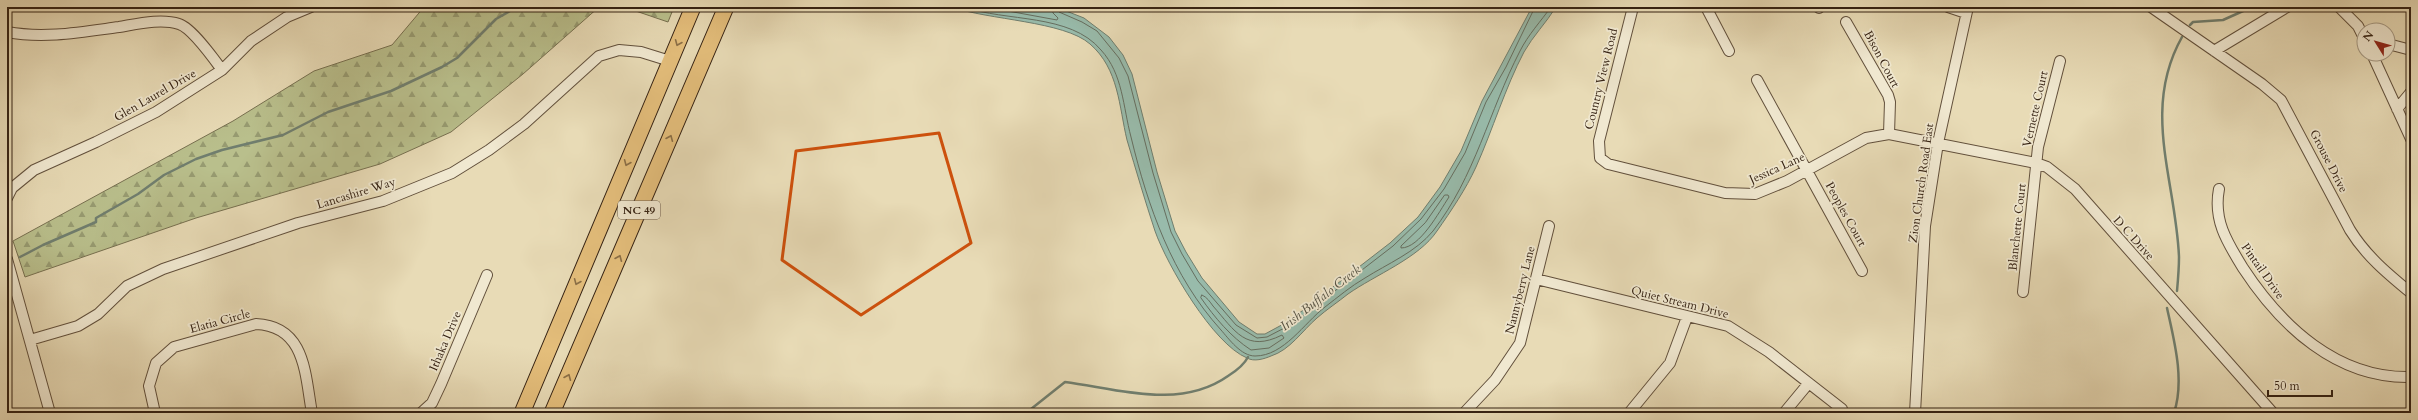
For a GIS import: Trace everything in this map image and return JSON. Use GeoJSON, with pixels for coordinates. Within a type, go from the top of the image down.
{"type":"FeatureCollection","features":[{"type":"Feature","properties":{"kind":"highway","name":"NC 49"},"geometry":{"type":"LineString","coordinates":[[522,413],[694,7]]}},
{"type":"Feature","properties":{"kind":"highway","name":"NC 49"},"geometry":{"type":"LineString","coordinates":[[552,413],[726,7]]}},
{"type":"Feature","properties":{"kind":"street","name":"Glen Laurel Drive"},"geometry":{"type":"LineString","coordinates":[[7,198],[12,188],[34,170],[96,142],[156,112],[222,70],[251,41],[286,17],[311,7]]}},
{"type":"Feature","properties":{"kind":"street","name":"Country View Road"},"geometry":{"type":"LineString","coordinates":[[1600,158],[1599,141],[1634,7]]}},
{"type":"Feature","properties":{"kind":"street"},"geometry":{"type":"LineString","coordinates":[[1706,7],[1729,52]]}},
{"type":"Feature","properties":{"kind":"street"},"geometry":{"type":"LineString","coordinates":[[1948,7],[1967,10]]}},
{"type":"Feature","properties":{"kind":"street","name":"Grouse Drive"},"geometry":{"type":"LineString","coordinates":[[2151,7],[2281,100],[2361,248],[2374,262],[2411,293]]}},
{"type":"Feature","properties":{"kind":"street"},"geometry":{"type":"LineString","coordinates":[[2214,51],[2287,7]]}},
{"type":"Feature","properties":{"kind":"street"},"geometry":{"type":"LineString","coordinates":[[2339,7],[2356,24]]}},
{"type":"Feature","properties":{"kind":"street","name":"Zion Church Road East"},"geometry":{"type":"LineString","coordinates":[[1915,413],[1925,226],[1938,143],[1967,10]]}},
{"type":"Feature","properties":{"kind":"street"},"geometry":{"type":"LineString","coordinates":[[7,32],[23,35],[47,35],[153,22],[180,24],[196,38],[222,70]]}},
{"type":"Feature","properties":{"kind":"street","name":"Bison Court"},"geometry":{"type":"LineString","coordinates":[[1846,22],[1888,96],[1890,102],[1889,134]]}},
{"type":"Feature","properties":{"kind":"street"},"geometry":{"type":"LineString","coordinates":[[2396,46],[2411,50]]}},
{"type":"Feature","properties":{"kind":"street","name":"Lancashire Way"},"geometry":{"type":"LineString","coordinates":[[30,340],[78,326],[98,314],[126,286],[163,268],[298,223],[383,201],[452,173],[489,150],[524,124],[599,56],[619,50],[641,52],[670,61]]}},
{"type":"Feature","properties":{"kind":"street","name":"Vernette Court"},"geometry":{"type":"LineString","coordinates":[[2036,163],[2043,128],[2060,61]]}},
{"type":"Feature","properties":{"kind":"street"},"geometry":{"type":"LineString","coordinates":[[2376,62],[2411,139]]}},
{"type":"Feature","properties":{"kind":"street","name":"Peoples Court"},"geometry":{"type":"LineString","coordinates":[[1757,80],[1862,271]]}},
{"type":"Feature","properties":{"kind":"street"},"geometry":{"type":"LineString","coordinates":[[2397,109],[2411,92]]}},
{"type":"Feature","properties":{"kind":"street","name":"Jessica Lane"},"geometry":{"type":"LineString","coordinates":[[1600,158],[1608,164],[1725,193],[1743,195],[1755,194],[1806,170],[1866,138],[1889,134],[1938,143]]}},
{"type":"Feature","properties":{"kind":"street","name":"D C Drive"},"geometry":{"type":"LineString","coordinates":[[1938,143],[2036,163],[2047,167],[2075,189],[2268,411]]}},
{"type":"Feature","properties":{"kind":"street","name":"Blanchette Court"},"geometry":{"type":"LineString","coordinates":[[2024,292],[2036,163]]}},
{"type":"Feature","properties":{"kind":"street","name":"Pintail Drive"},"geometry":{"type":"LineString","coordinates":[[2219,189],[2216,204],[2217,218],[2230,247],[2268,303],[2294,330],[2330,356],[2358,370],[2411,376]]}},
{"type":"Feature","properties":{"kind":"street","name":"Nannyberry Lane"},"geometry":{"type":"LineString","coordinates":[[1464,413],[1495,380],[1520,343],[1549,226]]}},
{"type":"Feature","properties":{"kind":"street"},"geometry":{"type":"LineString","coordinates":[[7,260],[50,413]]}},
{"type":"Feature","properties":{"kind":"street","name":"Ithaka Drive"},"geometry":{"type":"LineString","coordinates":[[421,413],[432,403],[442,384],[486,275]]}},
{"type":"Feature","properties":{"kind":"street","name":"Quiet Stream Drive"},"geometry":{"type":"LineString","coordinates":[[1536,279],[1728,326],[1769,352],[1808,384],[1842,409]]}},
{"type":"Feature","properties":{"kind":"street"},"geometry":{"type":"LineString","coordinates":[[1629,413],[1670,363],[1687,317]]}},
{"type":"Feature","properties":{"kind":"street","name":"Elatia Circle"},"geometry":{"type":"LineString","coordinates":[[155,413],[149,386],[156,363],[174,348],[256,324],[265,324],[283,332],[300,350],[312,413]]}},
{"type":"Feature","properties":{"kind":"street"},"geometry":{"type":"LineString","coordinates":[[1784,413],[1808,384]]}},
{"type":"Feature","properties":{"kind":"highlighted area"},"geometry":{"type":"Polygon","coordinates":[[[939,133],[971,243],[861,315],[782,260],[796,151],[939,133]]]}},
{"type":"Feature","properties":{"kind":"green space"},"geometry":{"type":"Polygon","coordinates":[[[424,7],[599,7],[523,74],[451,132],[380,164],[196,218],[25,277],[13,241],[233,121],[314,71],[392,45],[424,7]]]}},
{"type":"Feature","properties":{"kind":"green space"},"geometry":{"type":"Polygon","coordinates":[[[624,7],[674,7],[668,22],[624,7]]]}},
{"type":"Feature","properties":{"kind":"water"},"geometry":{"type":"Polygon","coordinates":[[[952,7],[1056,7],[1084,18],[1109,37],[1123,55],[1132,74],[1157,172],[1175,231],[1186,252],[1202,278],[1239,322],[1257,334],[1265,334],[1289,321],[1390,243],[1418,217],[1440,187],[1461,151],[1482,101],[1532,7],[1556,7],[1531,40],[1524,52],[1472,175],[1453,208],[1429,241],[1396,266],[1348,294],[1317,318],[1290,345],[1278,353],[1256,360],[1247,358],[1234,350],[1206,321],[1180,282],[1161,246],[1144,197],[1127,140],[1116,89],[1107,65],[1100,54],[1090,44],[1078,36],[1063,30],[952,7]]]}},
{"type":"Feature","properties":{"kind":"waterway"},"geometry":{"type":"LineString","coordinates":[[20,257],[43,245],[96,222],[96,218],[138,194],[164,175],[196,159],[222,150],[283,135],[328,112],[391,91],[442,67],[457,58],[496,19],[517,7]]}},
{"type":"Feature","properties":{"kind":"waterway"},"geometry":{"type":"LineString","coordinates":[[2190,25],[2193,22],[2223,20],[2252,7]]}},
{"type":"Feature","properties":{"kind":"waterway"},"geometry":{"type":"LineString","coordinates":[[2177,291],[2179,270],[2177,229],[2164,146],[2162,119],[2164,91],[2170,64],[2182,37]]}},
{"type":"Feature","properties":{"kind":"waterway"},"geometry":{"type":"LineString","coordinates":[[2167,308],[2177,360],[2179,387],[2174,413]]}},
{"type":"Feature","properties":{"kind":"waterway"},"geometry":{"type":"LineString","coordinates":[[1026,413],[1065,382],[1127,392],[1169,395],[1190,392],[1209,386],[1240,368],[1248,357]]}},
{"type":"Feature","properties":{"kind":"waterway"},"geometry":{"type":"LineString","coordinates":[[907,413],[916,410],[935,413]]}},
{"type":"Feature","properties":{"kind":"water label","name":"Irish Buffalo Creek"},"geometry":{"type":"Point","coordinates":[1320,297]}}]}
